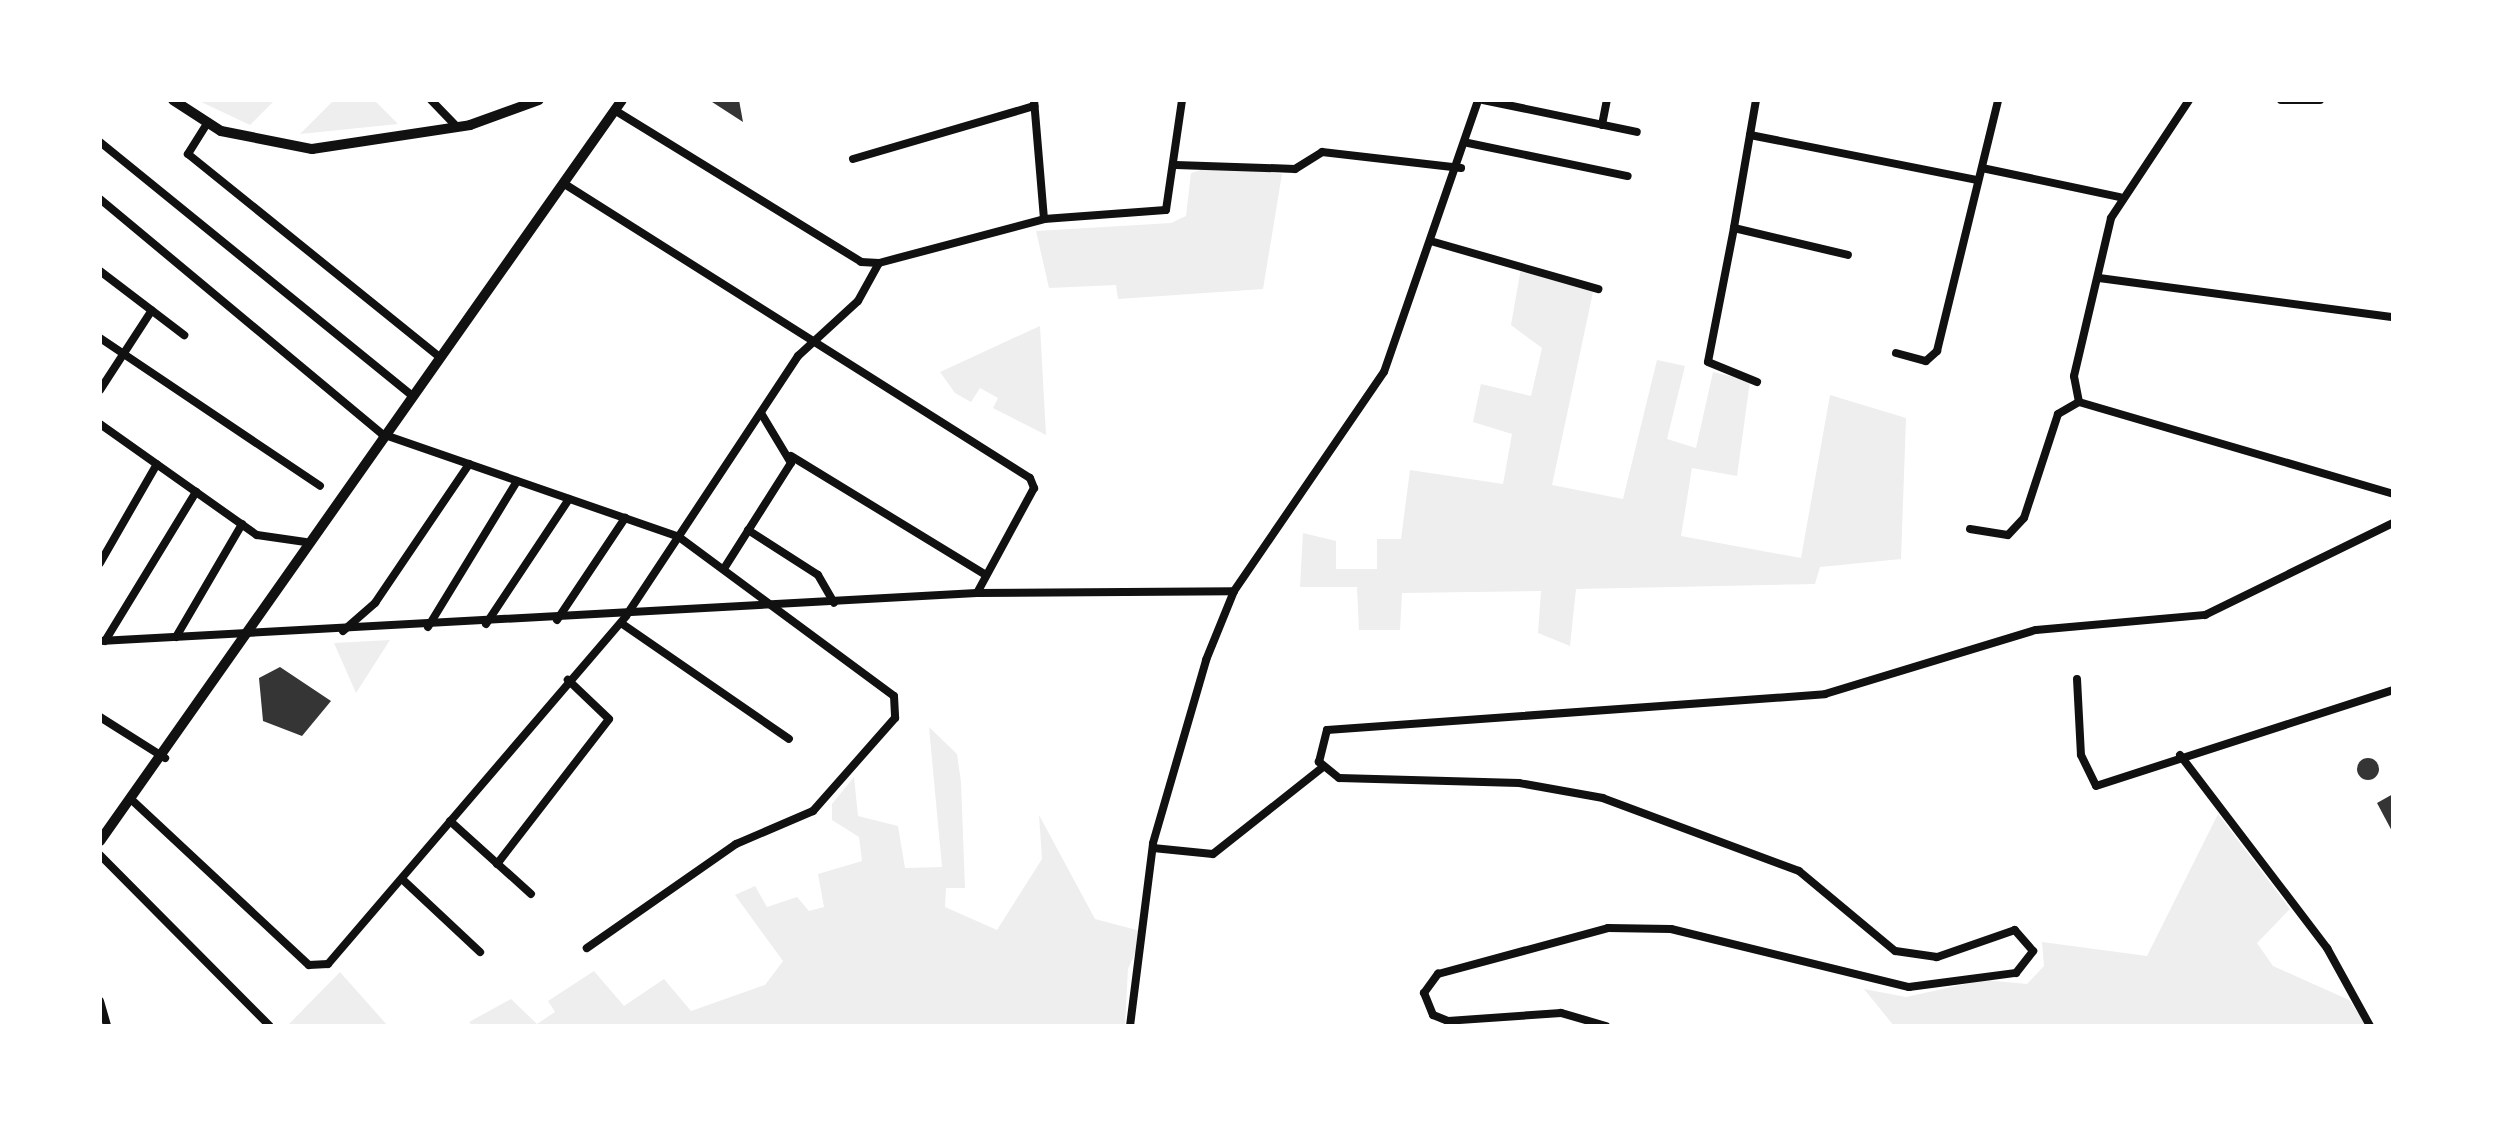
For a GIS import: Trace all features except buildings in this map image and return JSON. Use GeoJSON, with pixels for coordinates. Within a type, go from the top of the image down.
{"type":"FeatureCollection","features":[{"type":"Feature","properties":{"kind":"street"},"geometry":{"type":"LineString","coordinates":[[173,100],[208,122],[312,149],[457,127],[539,100]]}},
{"type":"Feature","properties":{"kind":"street"},"geometry":{"type":"LineString","coordinates":[[431,100],[457,127]]}},
{"type":"Feature","properties":{"kind":"street"},"geometry":{"type":"LineString","coordinates":[[102,836],[134,802],[251,634],[305,542],[622,100]]}},
{"type":"Feature","properties":{"kind":"street"},"geometry":{"type":"LineString","coordinates":[[616,111],[861,262],[879,263],[1044,219],[1166,210],[1176,165],[1182,100]]}},
{"type":"Feature","properties":{"kind":"street"},"geometry":{"type":"LineString","coordinates":[[1130,1026],[1153,848],[1195,689],[1234,591],[1369,400],[1434,242],[1481,100],[1637,132]]}},
{"type":"Feature","properties":{"kind":"street"},"geometry":{"type":"LineString","coordinates":[[1602,125],[1608,100]]}},
{"type":"Feature","properties":{"kind":"street"},"geometry":{"type":"LineString","coordinates":[[1756,100],[1708,358],[1758,382]]}},
{"type":"Feature","properties":{"kind":"street"},"geometry":{"type":"LineString","coordinates":[[1896,353],[1936,355],[1998,100]]}},
{"type":"Feature","properties":{"kind":"street"},"geometry":{"type":"LineString","coordinates":[[2080,402],[2074,376],[2120,198],[2189,100]]}},
{"type":"Feature","properties":{"kind":"street"},"geometry":{"type":"LineString","coordinates":[[2281,100],[2320,100]]}},
{"type":"Feature","properties":{"kind":"street"},"geometry":{"type":"LineString","coordinates":[[852,159],[1034,103],[1044,219]]}},
{"type":"Feature","properties":{"kind":"street"},"geometry":{"type":"LineString","coordinates":[[208,122],[188,154],[438,356]]}},
{"type":"Feature","properties":{"kind":"street"},"geometry":{"type":"LineString","coordinates":[[1750,135],[1978,180]]}},
{"type":"Feature","properties":{"kind":"street"},"geometry":{"type":"LineString","coordinates":[[100,142],[410,394]]}},
{"type":"Feature","properties":{"kind":"street"},"geometry":{"type":"LineString","coordinates":[[1468,143],[1628,176]]}},
{"type":"Feature","properties":{"kind":"street"},"geometry":{"type":"LineString","coordinates":[[1176,165],[1295,169],[1322,152],[1461,168]]}},
{"type":"Feature","properties":{"kind":"street"},"geometry":{"type":"LineString","coordinates":[[1982,168],[2120,198]]}},
{"type":"Feature","properties":{"kind":"street"},"geometry":{"type":"LineString","coordinates":[[563,183],[1034,483],[977,593]]}},
{"type":"Feature","properties":{"kind":"street"},"geometry":{"type":"LineString","coordinates":[[100,199],[382,434],[679,537],[786,607],[894,696],[895,718],[813,811],[736,844],[587,948]]}},
{"type":"Feature","properties":{"kind":"street"},"geometry":{"type":"LineString","coordinates":[[1734,228],[1848,255]]}},
{"type":"Feature","properties":{"kind":"street"},"geometry":{"type":"LineString","coordinates":[[1434,242],[1598,288]]}},
{"type":"Feature","properties":{"kind":"street"},"geometry":{"type":"LineString","coordinates":[[134,802],[309,965],[328,964],[568,680],[624,620],[762,412],[811,344],[858,301],[879,263]]}},
{"type":"Feature","properties":{"kind":"street"},"geometry":{"type":"LineString","coordinates":[[100,271],[184,334]]}},
{"type":"Feature","properties":{"kind":"street"},"geometry":{"type":"LineString","coordinates":[[2099,278],[2393,317]]}},
{"type":"Feature","properties":{"kind":"street"},"geometry":{"type":"LineString","coordinates":[[100,390],[152,310]]}},
{"type":"Feature","properties":{"kind":"street"},"geometry":{"type":"LineString","coordinates":[[100,338],[320,486]]}},
{"type":"Feature","properties":{"kind":"street"},"geometry":{"type":"LineString","coordinates":[[1970,529],[2002,536],[2020,525],[2058,414],[2080,402],[2393,494]]}},
{"type":"Feature","properties":{"kind":"street"},"geometry":{"type":"LineString","coordinates":[[762,412],[791,456],[984,573]]}},
{"type":"Feature","properties":{"kind":"street"},"geometry":{"type":"LineString","coordinates":[[100,424],[242,524],[305,542]]}},
{"type":"Feature","properties":{"kind":"street"},"geometry":{"type":"LineString","coordinates":[[724,567],[791,456]]}},
{"type":"Feature","properties":{"kind":"street"},"geometry":{"type":"LineString","coordinates":[[100,563],[157,464]]}},
{"type":"Feature","properties":{"kind":"street"},"geometry":{"type":"LineString","coordinates":[[343,631],[375,603],[469,464]]}},
{"type":"Feature","properties":{"kind":"street"},"geometry":{"type":"LineString","coordinates":[[428,626],[518,482]]}},
{"type":"Feature","properties":{"kind":"street"},"geometry":{"type":"LineString","coordinates":[[103,641],[196,492]]}},
{"type":"Feature","properties":{"kind":"street"},"geometry":{"type":"LineString","coordinates":[[486,624],[568,499]]}},
{"type":"Feature","properties":{"kind":"street"},"geometry":{"type":"LineString","coordinates":[[557,620],[625,518]]}},
{"type":"Feature","properties":{"kind":"street"},"geometry":{"type":"LineString","coordinates":[[1322,768],[1318,744],[1335,726],[1786,700],[2036,630],[2206,615],[2393,523]]}},
{"type":"Feature","properties":{"kind":"street"},"geometry":{"type":"LineString","coordinates":[[176,637],[242,524]]}},
{"type":"Feature","properties":{"kind":"street"},"geometry":{"type":"LineString","coordinates":[[748,530],[818,575],[834,602]]}},
{"type":"Feature","properties":{"kind":"street"},"geometry":{"type":"LineString","coordinates":[[103,641],[624,620],[977,593],[1234,591]]}},
{"type":"Feature","properties":{"kind":"street"},"geometry":{"type":"LineString","coordinates":[[624,620],[789,739]]}},
{"type":"Feature","properties":{"kind":"street"},"geometry":{"type":"LineString","coordinates":[[2076,679],[2081,755],[2096,786],[2180,755],[2393,690]]}},
{"type":"Feature","properties":{"kind":"street"},"geometry":{"type":"LineString","coordinates":[[498,864],[610,719],[568,680]]}},
{"type":"Feature","properties":{"kind":"street"},"geometry":{"type":"LineString","coordinates":[[100,717],[165,758]]}},
{"type":"Feature","properties":{"kind":"street"},"geometry":{"type":"LineString","coordinates":[[2180,755],[2327,948],[2370,1026]]}},
{"type":"Feature","properties":{"kind":"street"},"geometry":{"type":"LineString","coordinates":[[1153,848],[1214,854],[1322,768]]}},
{"type":"Feature","properties":{"kind":"street"},"geometry":{"type":"LineString","coordinates":[[1322,768],[1339,778],[1519,783],[1603,798],[1800,872],[1896,951],[1936,957],[2014,930],[2033,951],[2016,973],[1909,986],[1671,929],[1608,928],[1438,974],[1424,993],[1433,1015],[1448,1021],[1560,1012],[1606,1026]]}},
{"type":"Feature","properties":{"kind":"street"},"geometry":{"type":"LineString","coordinates":[[450,822],[530,894]]}},
{"type":"Feature","properties":{"kind":"street"},"geometry":{"type":"LineString","coordinates":[[100,855],[270,1026]]}},
{"type":"Feature","properties":{"kind":"street"},"geometry":{"type":"LineString","coordinates":[[402,879],[480,952]]}},
{"type":"Feature","properties":{"kind":"street"},"geometry":{"type":"LineString","coordinates":[[100,1001],[107,1026]]}},
{"type":"Feature","properties":{"kind":"shaded area"},"geometry":{"type":"Polygon","coordinates":[[[197,100],[275,100],[250,125],[197,100]]]}},
{"type":"Feature","properties":{"kind":"shaded area"},"geometry":{"type":"Polygon","coordinates":[[[334,100],[374,100],[398,124],[300,134],[334,100]]]}},
{"type":"Feature","properties":{"kind":"shaded area"},"geometry":{"type":"Polygon","coordinates":[[[1217,165],[1282,174],[1263,289],[1118,299],[1116,285],[1049,288],[1036,231],[1171,223],[1186,216],[1191,173],[1217,165]]]}},
{"type":"Feature","properties":{"kind":"shaded area"},"geometry":{"type":"Polygon","coordinates":[[[1521,268],[1579,280],[1593,292],[1552,485],[1623,499],[1657,360],[1685,366],[1667,439],[1696,448],[1713,372],[1750,381],[1737,476],[1692,468],[1681,536],[1801,558],[1830,395],[1906,418],[1901,559],[1820,567],[1815,584],[1576,589],[1570,646],[1538,633],[1541,591],[1402,593],[1400,630],[1359,630],[1357,587],[1300,587],[1303,533],[1336,541],[1336,569],[1377,569],[1377,539],[1401,539],[1410,470],[1503,484],[1512,434],[1473,422],[1481,384],[1531,396],[1542,348],[1511,325],[1521,268]]]}},
{"type":"Feature","properties":{"kind":"shaded area"},"geometry":{"type":"Polygon","coordinates":[[[1040,326],[1046,435],[993,408],[998,398],[980,388],[971,402],[955,393],[940,372],[1040,326]]]}},
{"type":"Feature","properties":{"kind":"shaded area"},"geometry":{"type":"Polygon","coordinates":[[[390,640],[356,693],[334,643],[390,640]]]}},
{"type":"Feature","properties":{"kind":"shaded area"},"geometry":{"type":"Polygon","coordinates":[[[929,727],[957,754],[961,782],[965,888],[946,888],[945,907],[997,930],[1042,859],[1039,815],[1095,919],[1144,932],[1128,969],[1125,1026],[473,1026],[469,1022],[511,999],[537,1024],[555,1012],[548,1001],[594,971],[624,1006],[664,979],[691,1011],[765,985],[783,961],[735,895],[755,886],[767,907],[797,897],[809,911],[824,907],[818,874],[862,861],[859,837],[832,820],[832,804],[854,777],[858,816],[898,826],[905,868],[942,867],[929,727]]]}},
{"type":"Feature","properties":{"kind":"shaded area"},"geometry":{"type":"Polygon","coordinates":[[[2218,814],[2290,909],[2257,943],[2273,966],[2349,1000],[2367,1026],[1894,1026],[1864,989],[1906,997],[1984,980],[2027,984],[2044,966],[2042,942],[2147,956],[2218,814]]]}},
{"type":"Feature","properties":{"kind":"shaded area"},"geometry":{"type":"Polygon","coordinates":[[[340,972],[388,1026],[289,1026],[288,1025],[340,972]]]}}]}
